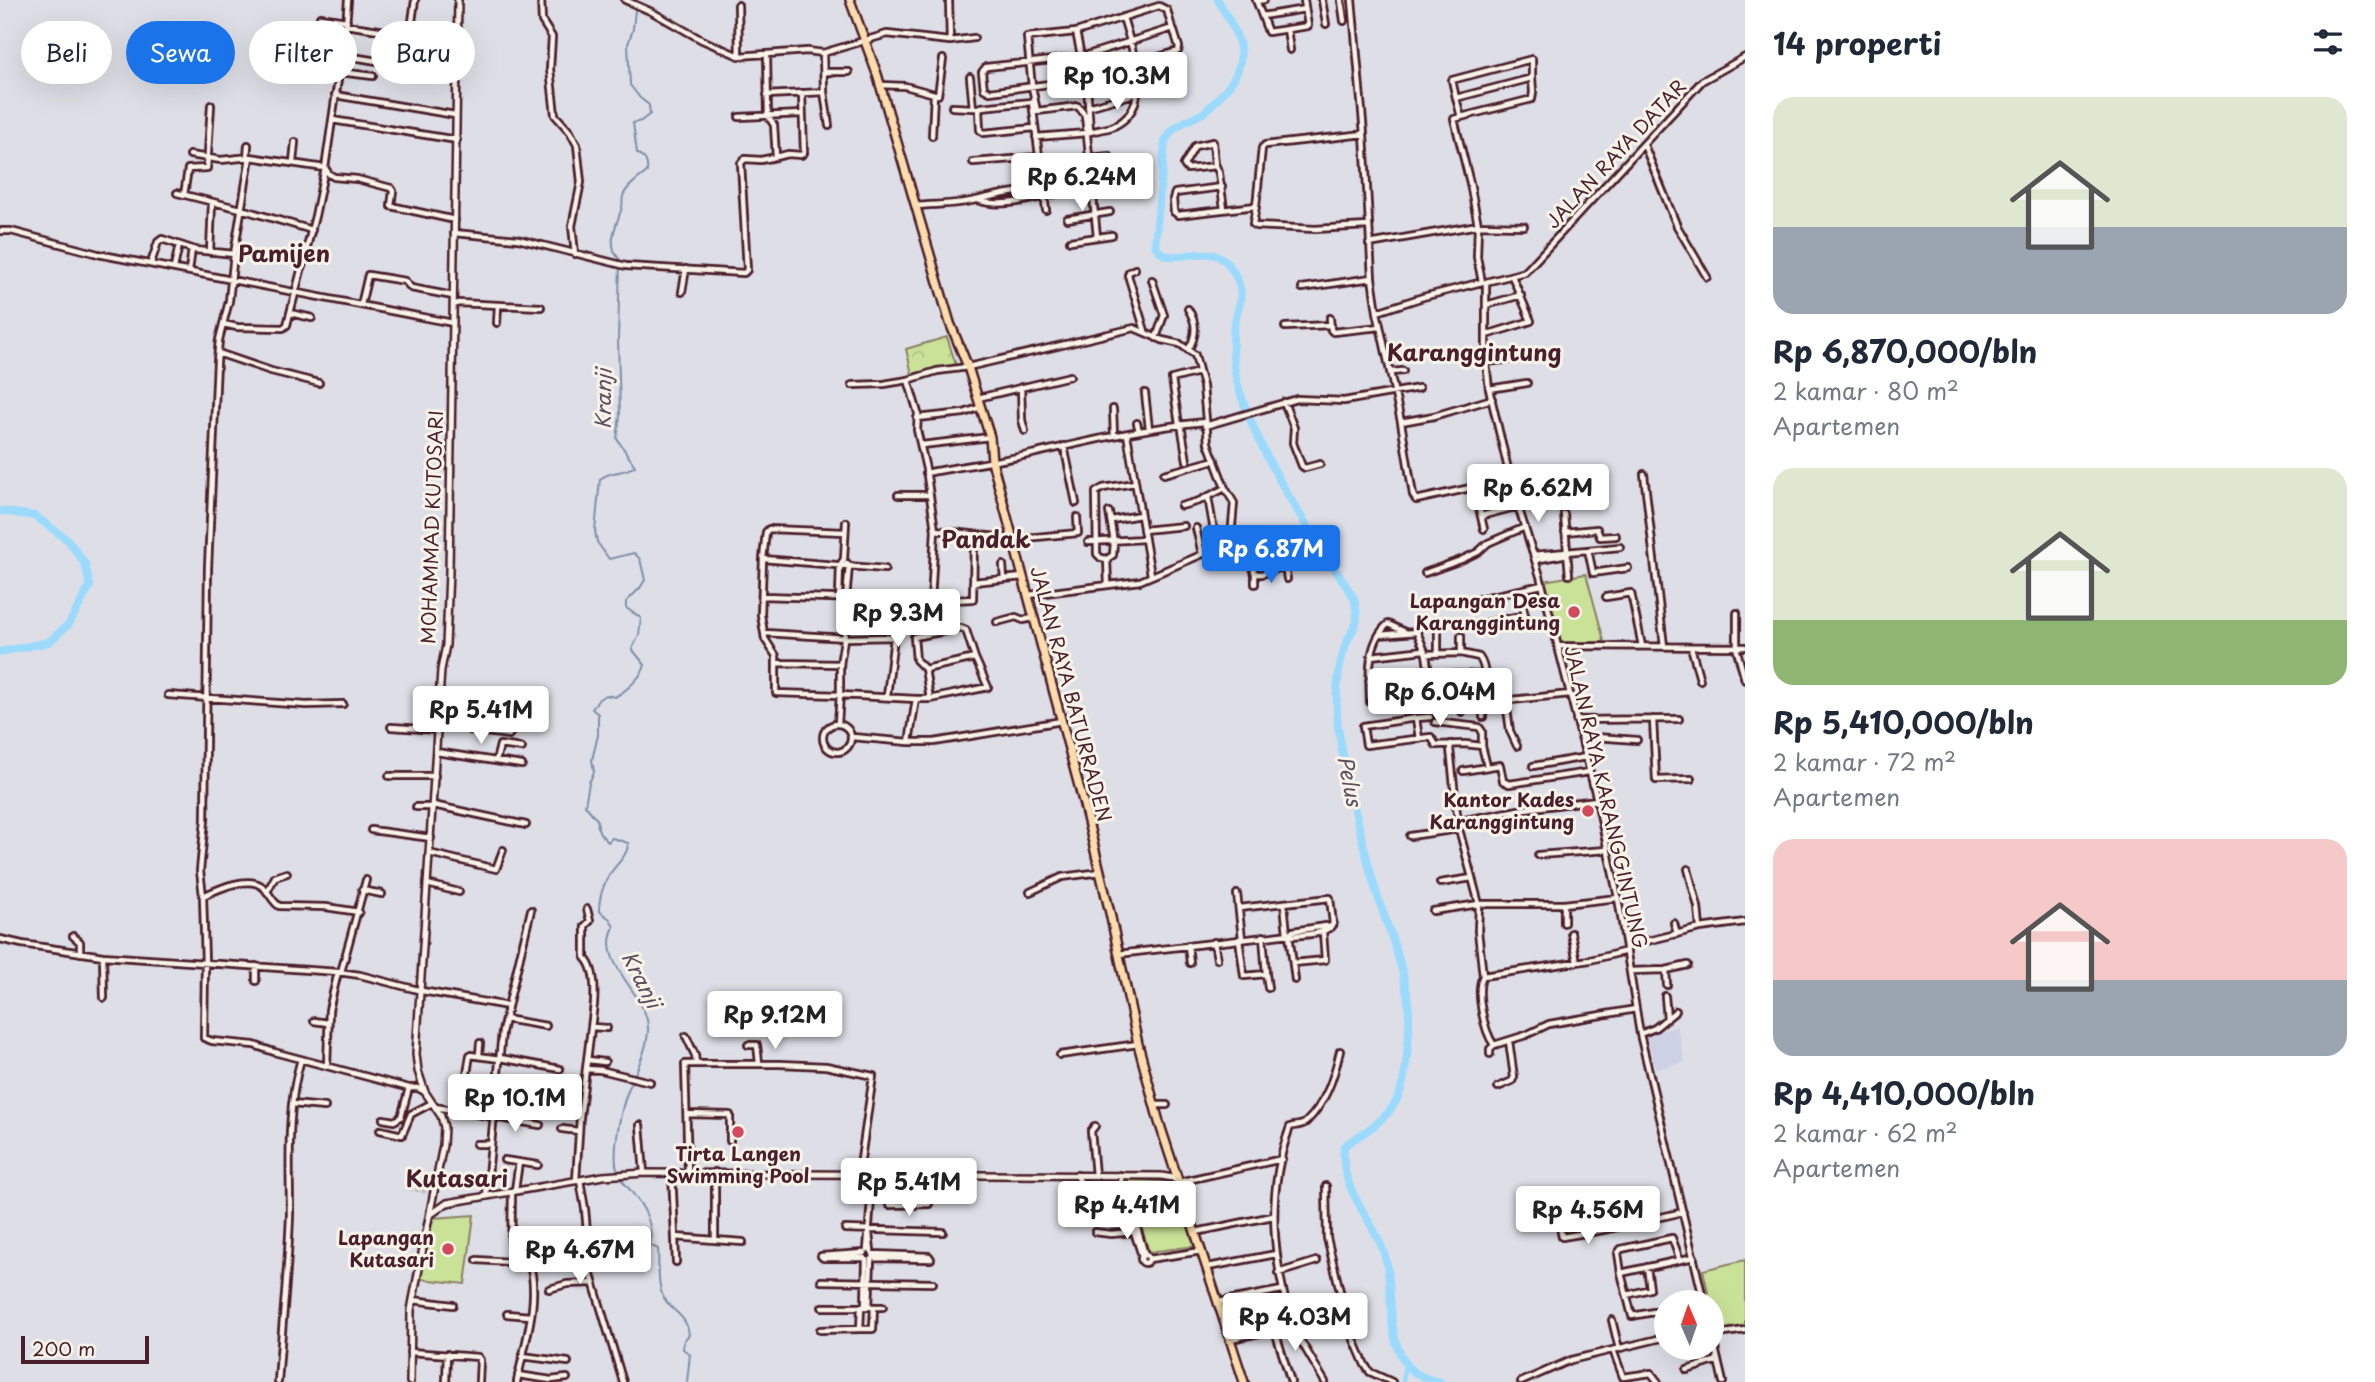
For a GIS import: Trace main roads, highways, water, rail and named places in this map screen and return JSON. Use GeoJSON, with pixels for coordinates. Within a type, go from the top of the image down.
{"type":"FeatureCollection","features":[{"type":"Feature","properties":{"kind":"main road","name":"JALAN RAYA BATURRADEN"},"geometry":{"type":"LineString","coordinates":[[850,0],[880,85],[950,323],[968,367],[990,437],[992,461],[1015,539],[1101,872],[1138,1044],[1171,1160],[1244,1382]]}},
{"type":"Feature","properties":{"kind":"waterway","name":"Kranji"},"geometry":{"type":"LineString","coordinates":[[618,1173],[616,1143],[620,1118],[648,1031],[641,1004],[617,967],[612,954],[610,941],[614,927],[610,919],[599,911],[604,885],[626,852],[628,843],[612,838],[608,842],[599,830],[598,821],[585,805],[594,772],[592,760],[598,735],[598,714],[592,709],[599,699],[606,695],[615,697],[628,688],[645,665],[632,649],[639,635],[641,618],[626,608],[626,602],[645,580],[640,559],[634,553],[609,559],[597,542],[595,531],[600,479],[635,466],[617,439],[620,416],[620,260],[613,241],[623,196],[630,186],[647,172],[646,161],[637,153],[633,123],[650,114],[649,105],[630,85],[628,44],[633,29],[636,0]]}},
{"type":"Feature","properties":{"kind":"waterway","name":"Pelus"},"geometry":{"type":"LineString","coordinates":[[1218,0],[1237,36],[1241,58],[1238,70],[1208,109],[1176,127],[1165,142],[1155,245],[1162,253],[1170,256],[1214,255],[1224,260],[1233,271],[1241,297],[1234,326],[1234,362],[1239,389],[1249,417],[1289,497],[1354,598],[1357,621],[1345,647],[1338,675],[1338,726],[1368,862],[1404,980],[1409,1024],[1404,1076],[1396,1100],[1377,1123],[1344,1146],[1344,1164],[1347,1179],[1376,1234],[1387,1265],[1393,1326],[1399,1350],[1410,1369],[1440,1382]]}},
{"type":"Feature","properties":{"kind":"waterway"},"geometry":{"type":"LineString","coordinates":[[0,511],[35,516],[68,540],[85,564],[90,586],[69,624],[49,642],[0,652]]}},
{"type":"Feature","properties":{"kind":"waterway","name":"Kranji"},"geometry":{"type":"LineString","coordinates":[[620,1178],[647,1217],[650,1245],[658,1249],[662,1294],[688,1328],[689,1335],[684,1340],[683,1349],[690,1354],[687,1382]]}},
{"type":"Feature","properties":{"kind":"waterway"},"geometry":{"type":"LineString","coordinates":[[1403,1382],[1405,1364]]}},
{"type":"Feature","properties":{"kind":"tunnel"},"geometry":{"type":"LineString","coordinates":[[409,1188],[433,1193]]}},
{"type":"Feature","properties":{"kind":"place","name":"Lapangan Desa Karanggintung"},"geometry":{"type":"Point","coordinates":[1574,612]}},
{"type":"Feature","properties":{"kind":"place","name":"Kantor Kades Karanggintung"},"geometry":{"type":"Point","coordinates":[1588,811]}},
{"type":"Feature","properties":{"kind":"place","name":"Tirta Langen Swimming Pool"},"geometry":{"type":"Point","coordinates":[738,1132]}},
{"type":"Feature","properties":{"kind":"place","name":"Lapangan Kutasari"},"geometry":{"type":"Point","coordinates":[448,1249]}},
{"type":"Feature","properties":{"kind":"district","name":"Pamijen"},"geometry":{"type":"Point","coordinates":[284,254]}},
{"type":"Feature","properties":{"kind":"district","name":"Karanggintung"},"geometry":{"type":"Point","coordinates":[1474,353]}},
{"type":"Feature","properties":{"kind":"district","name":"Pandak"},"geometry":{"type":"Point","coordinates":[986,540]}},
{"type":"Feature","properties":{"kind":"district","name":"Kutasari"},"geometry":{"type":"Point","coordinates":[457,1179]}}]}
